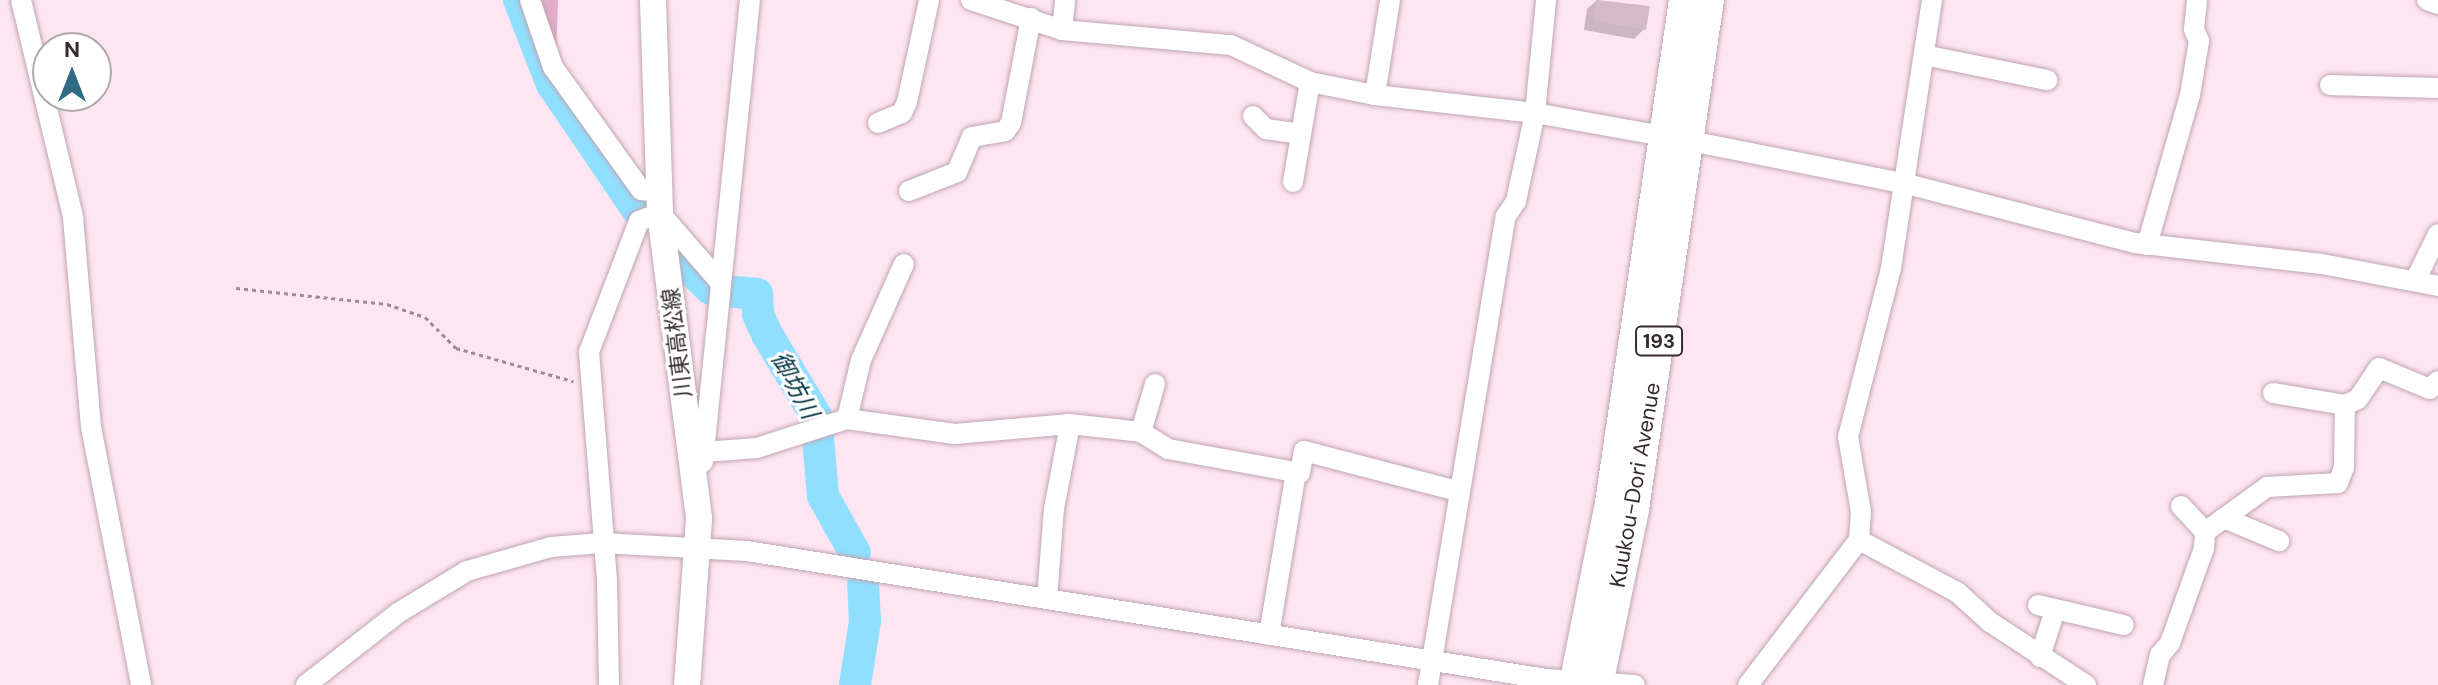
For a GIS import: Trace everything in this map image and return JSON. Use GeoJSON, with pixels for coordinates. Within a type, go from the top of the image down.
{"type":"FeatureCollection","features":[{"type":"Feature","properties":{"kind":"highway","name":"Kuukou-Dori Avenue"},"geometry":{"type":"LineString","coordinates":[[1586,683],[1634,509],[1678,139],[1684,0]]}},
{"type":"Feature","properties":{"kind":"highway","name":"Kuukou-Dori Avenue"},"geometry":{"type":"LineString","coordinates":[[1678,139],[1709,0]]}},
{"type":"Feature","properties":{"kind":"main road","name":"川東高松線"},"geometry":{"type":"LineString","coordinates":[[653,0],[660,202],[699,519],[687,685]]}},
{"type":"Feature","properties":{"kind":"street"},"geometry":{"type":"LineString","coordinates":[[21,0],[73,217],[91,427],[141,685]]}},
{"type":"Feature","properties":{"kind":"street"},"geometry":{"type":"LineString","coordinates":[[530,0],[553,67],[641,190],[660,202],[718,280]]}},
{"type":"Feature","properties":{"kind":"street"},"geometry":{"type":"LineString","coordinates":[[699,519],[718,280],[750,0]]}},
{"type":"Feature","properties":{"kind":"street"},"geometry":{"type":"LineString","coordinates":[[878,123],[902,113],[907,102],[929,0]]}},
{"type":"Feature","properties":{"kind":"street"},"geometry":{"type":"LineString","coordinates":[[971,0],[1062,30],[1231,45],[1310,82],[1375,95],[1535,113],[1678,139],[1903,183],[2147,245],[2322,264],[2438,286]]}},
{"type":"Feature","properties":{"kind":"street"},"geometry":{"type":"LineString","coordinates":[[1062,30],[1065,0]]}},
{"type":"Feature","properties":{"kind":"street"},"geometry":{"type":"LineString","coordinates":[[1375,95],[1390,0]]}},
{"type":"Feature","properties":{"kind":"street"},"geometry":{"type":"LineString","coordinates":[[1428,685],[1506,216],[1516,201],[1535,113],[1546,0]]}},
{"type":"Feature","properties":{"kind":"street"},"geometry":{"type":"LineString","coordinates":[[1748,685],[1859,540],[1861,512],[1848,437],[1891,268],[1932,0]]}},
{"type":"Feature","properties":{"kind":"street"},"geometry":{"type":"LineString","coordinates":[[2147,245],[2190,95],[2199,41],[2194,29],[2197,0]]}},
{"type":"Feature","properties":{"kind":"street"},"geometry":{"type":"LineString","coordinates":[[2427,0],[2438,4]]}},
{"type":"Feature","properties":{"kind":"street"},"geometry":{"type":"LineString","coordinates":[[909,191],[957,172],[972,137],[1005,131],[1011,123],[1031,18]]}},
{"type":"Feature","properties":{"kind":"street"},"geometry":{"type":"LineString","coordinates":[[1924,55],[2047,80]]}},
{"type":"Feature","properties":{"kind":"street"},"geometry":{"type":"LineString","coordinates":[[1293,182],[1300,134],[1308,115],[1310,82]]}},
{"type":"Feature","properties":{"kind":"street"},"geometry":{"type":"LineString","coordinates":[[2330,85],[2438,88]]}},
{"type":"Feature","properties":{"kind":"street"},"geometry":{"type":"LineString","coordinates":[[1253,116],[1266,129],[1300,134]]}},
{"type":"Feature","properties":{"kind":"street"},"geometry":{"type":"LineString","coordinates":[[609,685],[589,381],[598,321],[639,221],[660,202]]}},
{"type":"Feature","properties":{"kind":"street"},"geometry":{"type":"LineString","coordinates":[[2415,281],[2438,234]]}},
{"type":"Feature","properties":{"kind":"street"},"geometry":{"type":"LineString","coordinates":[[847,419],[861,360],[904,264]]}},
{"type":"Feature","properties":{"kind":"street"},"geometry":{"type":"LineString","coordinates":[[2273,393],[2345,405],[2358,399],[2379,368],[2430,389],[2438,381]]}},
{"type":"Feature","properties":{"kind":"street"},"geometry":{"type":"LineString","coordinates":[[1141,432],[1155,384]]}},
{"type":"Feature","properties":{"kind":"street"},"geometry":{"type":"LineString","coordinates":[[2153,685],[2205,532],[2267,487],[2338,483],[2344,467],[2345,405]]}},
{"type":"Feature","properties":{"kind":"street"},"geometry":{"type":"LineString","coordinates":[[704,452],[757,448],[847,419],[955,434],[1070,424],[1141,432],[1168,449],[1296,472]]}},
{"type":"Feature","properties":{"kind":"street"},"geometry":{"type":"LineString","coordinates":[[1047,599],[1054,509],[1070,424]]}},
{"type":"Feature","properties":{"kind":"street"},"geometry":{"type":"LineString","coordinates":[[1269,635],[1296,472],[1304,451],[1458,491]]}},
{"type":"Feature","properties":{"kind":"street"},"geometry":{"type":"LineString","coordinates":[[2181,506],[2205,532]]}},
{"type":"Feature","properties":{"kind":"street"},"geometry":{"type":"LineString","coordinates":[[2224,518],[2279,541]]}},
{"type":"Feature","properties":{"kind":"street"},"geometry":{"type":"LineString","coordinates":[[1859,540],[1957,592],[2049,670],[2086,685]]}},
{"type":"Feature","properties":{"kind":"street"},"geometry":{"type":"LineString","coordinates":[[306,685],[398,613],[467,571],[551,547],[602,543],[747,551],[1432,661],[1586,683],[1635,685]]}},
{"type":"Feature","properties":{"kind":"street"},"geometry":{"type":"LineString","coordinates":[[2049,670],[2047,607],[2124,625]]}},
{"type":"Feature","properties":{"kind":"path"},"geometry":{"type":"LineString","coordinates":[[236,288],[387,304],[425,317],[456,348],[589,381]]}},
{"type":"Feature","properties":{"kind":"shaded area"},"geometry":{"type":"Polygon","coordinates":[[[534,0],[558,0],[556,59],[534,0]]]}},
{"type":"Feature","properties":{"kind":"building"},"geometry":{"type":"Polygon","coordinates":[[[1596,0],[1650,6],[1646,30],[1593,20],[1596,0]]]}},
{"type":"Feature","properties":{"kind":"waterway","name":"御坊川"},"geometry":{"type":"LineString","coordinates":[[519,0],[552,84],[637,209]]}},
{"type":"Feature","properties":{"kind":"waterway","name":"御坊川"},"geometry":{"type":"LineString","coordinates":[[687,266],[711,289]]}},
{"type":"Feature","properties":{"kind":"waterway","name":"御坊川"},"geometry":{"type":"LineString","coordinates":[[724,291],[757,294],[758,314],[768,336],[816,416],[823,496],[855,553]]}},
{"type":"Feature","properties":{"kind":"waterway","name":"御坊川"},"geometry":{"type":"LineString","coordinates":[[855,685],[865,621],[863,585]]}}]}
